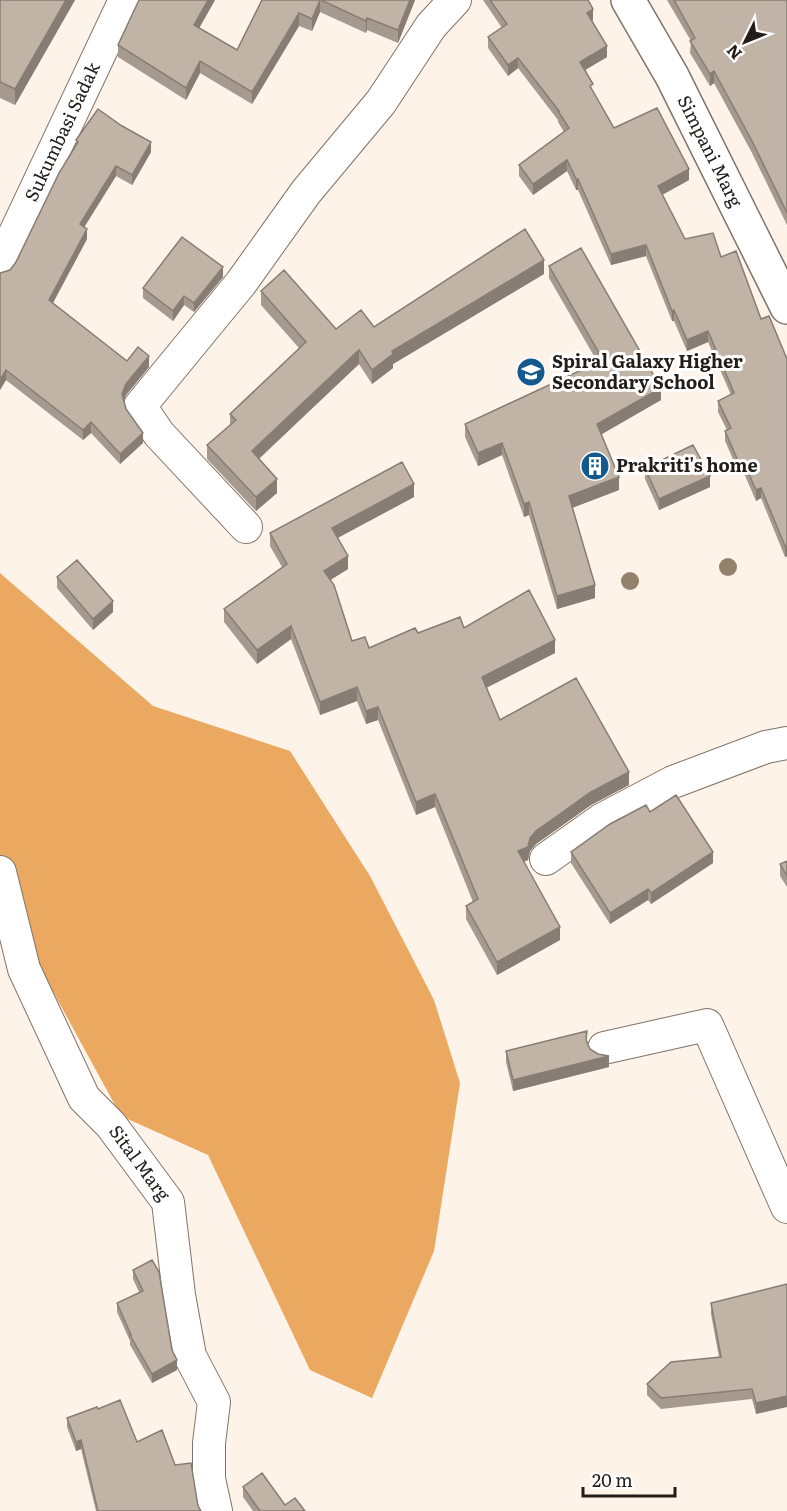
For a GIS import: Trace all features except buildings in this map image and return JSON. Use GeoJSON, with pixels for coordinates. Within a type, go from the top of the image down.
{"type":"FeatureCollection","features":[{"type":"Feature","properties":{"kind":"main road","name":"Simpani Marg"},"geometry":{"type":"LineString","coordinates":[[628,0],[672,76],[787,307]]}},
{"type":"Feature","properties":{"kind":"street","name":"Sukumbasi Sadak"},"geometry":{"type":"LineString","coordinates":[[0,265],[125,0]]}},
{"type":"Feature","properties":{"kind":"street"},"geometry":{"type":"LineString","coordinates":[[246,527],[159,434],[140,406],[241,283],[306,192],[381,102],[431,26],[455,0]]}},
{"type":"Feature","properties":{"kind":"street"},"geometry":{"type":"LineString","coordinates":[[546,859],[602,820],[673,782],[766,747],[787,743]]}},
{"type":"Feature","properties":{"kind":"street","name":"Sital Marg"},"geometry":{"type":"LineString","coordinates":[[0,872],[24,969],[84,1098],[111,1125],[168,1202],[179,1295],[190,1356],[214,1402],[209,1443],[209,1479],[216,1511]]}},
{"type":"Feature","properties":{"kind":"street"},"geometry":{"type":"LineString","coordinates":[[604,1048],[707,1025],[787,1207]]}},
{"type":"Feature","properties":{"kind":"shaded area"},"geometry":{"type":"Polygon","coordinates":[[[0,573],[153,706],[290,751],[370,876],[434,1000],[460,1083],[434,1251],[372,1398],[310,1370],[208,1155],[121,1116],[44,975],[0,924],[0,573]]]}},
{"type":"Feature","properties":{"kind":"place","name":"Spiral Galaxy Higher Secondary School"},"geometry":{"type":"Point","coordinates":[531,372]}},
{"type":"Feature","properties":{"kind":"place","name":"Prakriti's home"},"geometry":{"type":"Point","coordinates":[595,466]}}]}
